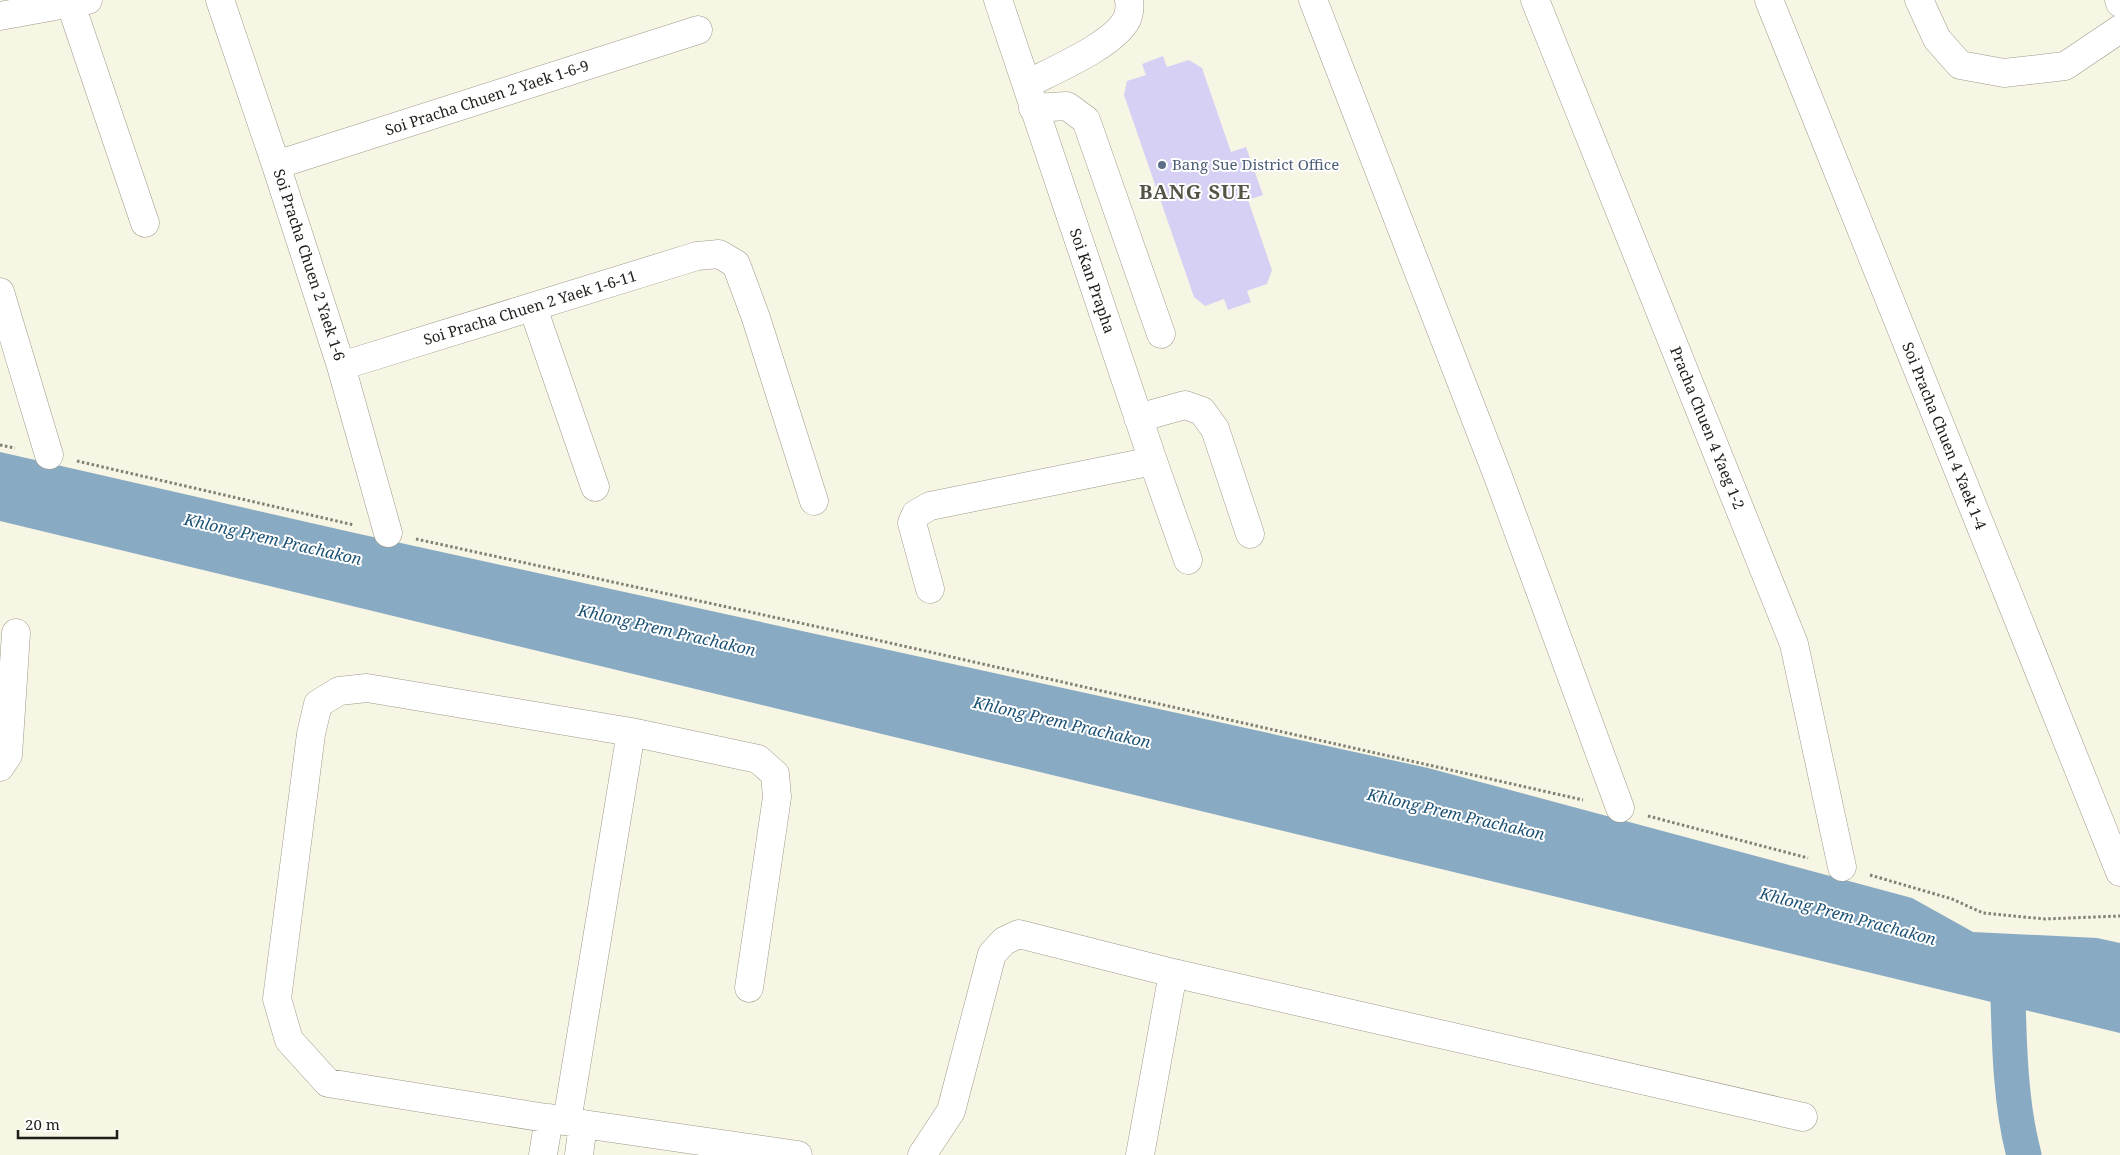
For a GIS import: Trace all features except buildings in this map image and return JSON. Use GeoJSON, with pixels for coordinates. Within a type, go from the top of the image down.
{"type":"FeatureCollection","features":[{"type":"Feature","properties":{"kind":"street","name":"Soi Pracha Chuen 2 Yaek 1-6"},"geometry":{"type":"LineString","coordinates":[[220,0],[341,366],[388,533]]}},
{"type":"Feature","properties":{"kind":"street","name":"Soi Kan Prapha"},"geometry":{"type":"LineString","coordinates":[[998,0],[1152,461],[1188,560]]}},
{"type":"Feature","properties":{"kind":"street"},"geometry":{"type":"LineString","coordinates":[[1030,96],[1118,31],[1128,18],[1130,0]]}},
{"type":"Feature","properties":{"kind":"street"},"geometry":{"type":"LineString","coordinates":[[1313,0],[1499,479],[1620,808]]}},
{"type":"Feature","properties":{"kind":"street","name":"Pracha Chuen 4 Yaeg 1-2"},"geometry":{"type":"LineString","coordinates":[[1534,0],[1794,644],[1842,867]]}},
{"type":"Feature","properties":{"kind":"street","name":"Soi Pracha Chuen 4 Yaek 1-4"},"geometry":{"type":"LineString","coordinates":[[1768,0],[2120,872]]}},
{"type":"Feature","properties":{"kind":"street"},"geometry":{"type":"LineString","coordinates":[[1919,0],[1937,39],[1960,64],[2004,73],[2065,66],[2120,29]]}},
{"type":"Feature","properties":{"kind":"street"},"geometry":{"type":"LineString","coordinates":[[0,16],[82,1],[145,223]]}},
{"type":"Feature","properties":{"kind":"street","name":"Soi Pracha Chuen 2 Yaek 1-6-9"},"geometry":{"type":"LineString","coordinates":[[276,165],[698,30]]}},
{"type":"Feature","properties":{"kind":"street"},"geometry":{"type":"LineString","coordinates":[[1030,96],[1066,106],[1086,120],[1161,334]]}},
{"type":"Feature","properties":{"kind":"street","name":"Soi Pracha Chuen 2 Yaek 1-6-11"},"geometry":{"type":"LineString","coordinates":[[341,366],[698,256],[719,254],[736,264],[756,318],[814,501]]}},
{"type":"Feature","properties":{"kind":"street"},"geometry":{"type":"LineString","coordinates":[[0,292],[49,455]]}},
{"type":"Feature","properties":{"kind":"street"},"geometry":{"type":"LineString","coordinates":[[533,308],[595,487]]}},
{"type":"Feature","properties":{"kind":"street"},"geometry":{"type":"LineString","coordinates":[[1138,418],[1185,405],[1202,410],[1214,429],[1250,534]]}},
{"type":"Feature","properties":{"kind":"street"},"geometry":{"type":"LineString","coordinates":[[930,589],[912,524],[916,514],[930,506],[1152,461]]}},
{"type":"Feature","properties":{"kind":"street"},"geometry":{"type":"LineString","coordinates":[[0,767],[8,755],[16,633]]}},
{"type":"Feature","properties":{"kind":"street"},"geometry":{"type":"LineString","coordinates":[[749,988],[777,797],[775,774],[758,759],[630,732],[367,688],[338,692],[318,704],[310,734],[277,999],[289,1040],[328,1083],[566,1121],[798,1155]]}},
{"type":"Feature","properties":{"kind":"street"},"geometry":{"type":"LineString","coordinates":[[543,1155],[566,1121],[630,732]]}},
{"type":"Feature","properties":{"kind":"street"},"geometry":{"type":"LineString","coordinates":[[922,1155],[951,1111],[992,954],[1004,941],[1019,934],[1173,973],[1803,1118]]}},
{"type":"Feature","properties":{"kind":"street"},"geometry":{"type":"LineString","coordinates":[[1140,1155],[1173,973]]}},
{"type":"Feature","properties":{"kind":"street"},"geometry":{"type":"LineString","coordinates":[[566,1121],[579,1155]]}},
{"type":"Feature","properties":{"kind":"path"},"geometry":{"type":"LineString","coordinates":[[0,445],[388,533],[846,633],[1620,808],[1842,867],[1952,899],[1983,913],[2045,919],[2120,916]]}},
{"type":"Feature","properties":{"kind":"water","name":"Khlong Prem Prachakon"},"geometry":{"type":"Polygon","coordinates":[[[0,452],[355,533],[1428,768],[1912,898],[1973,932],[2097,938],[2120,943],[2120,1033],[0,521],[0,452]]]}},
{"type":"Feature","properties":{"kind":"waterway"},"geometry":{"type":"LineString","coordinates":[[2007,960],[2012,1083],[2024,1155]]}},
{"type":"Feature","properties":{"kind":"place","name":"Bang Sue District Office"},"geometry":{"type":"Point","coordinates":[1162,165]}},
{"type":"Feature","properties":{"kind":"district","name":"BANG SUE"},"geometry":{"type":"Point","coordinates":[1195,192]}}]}
